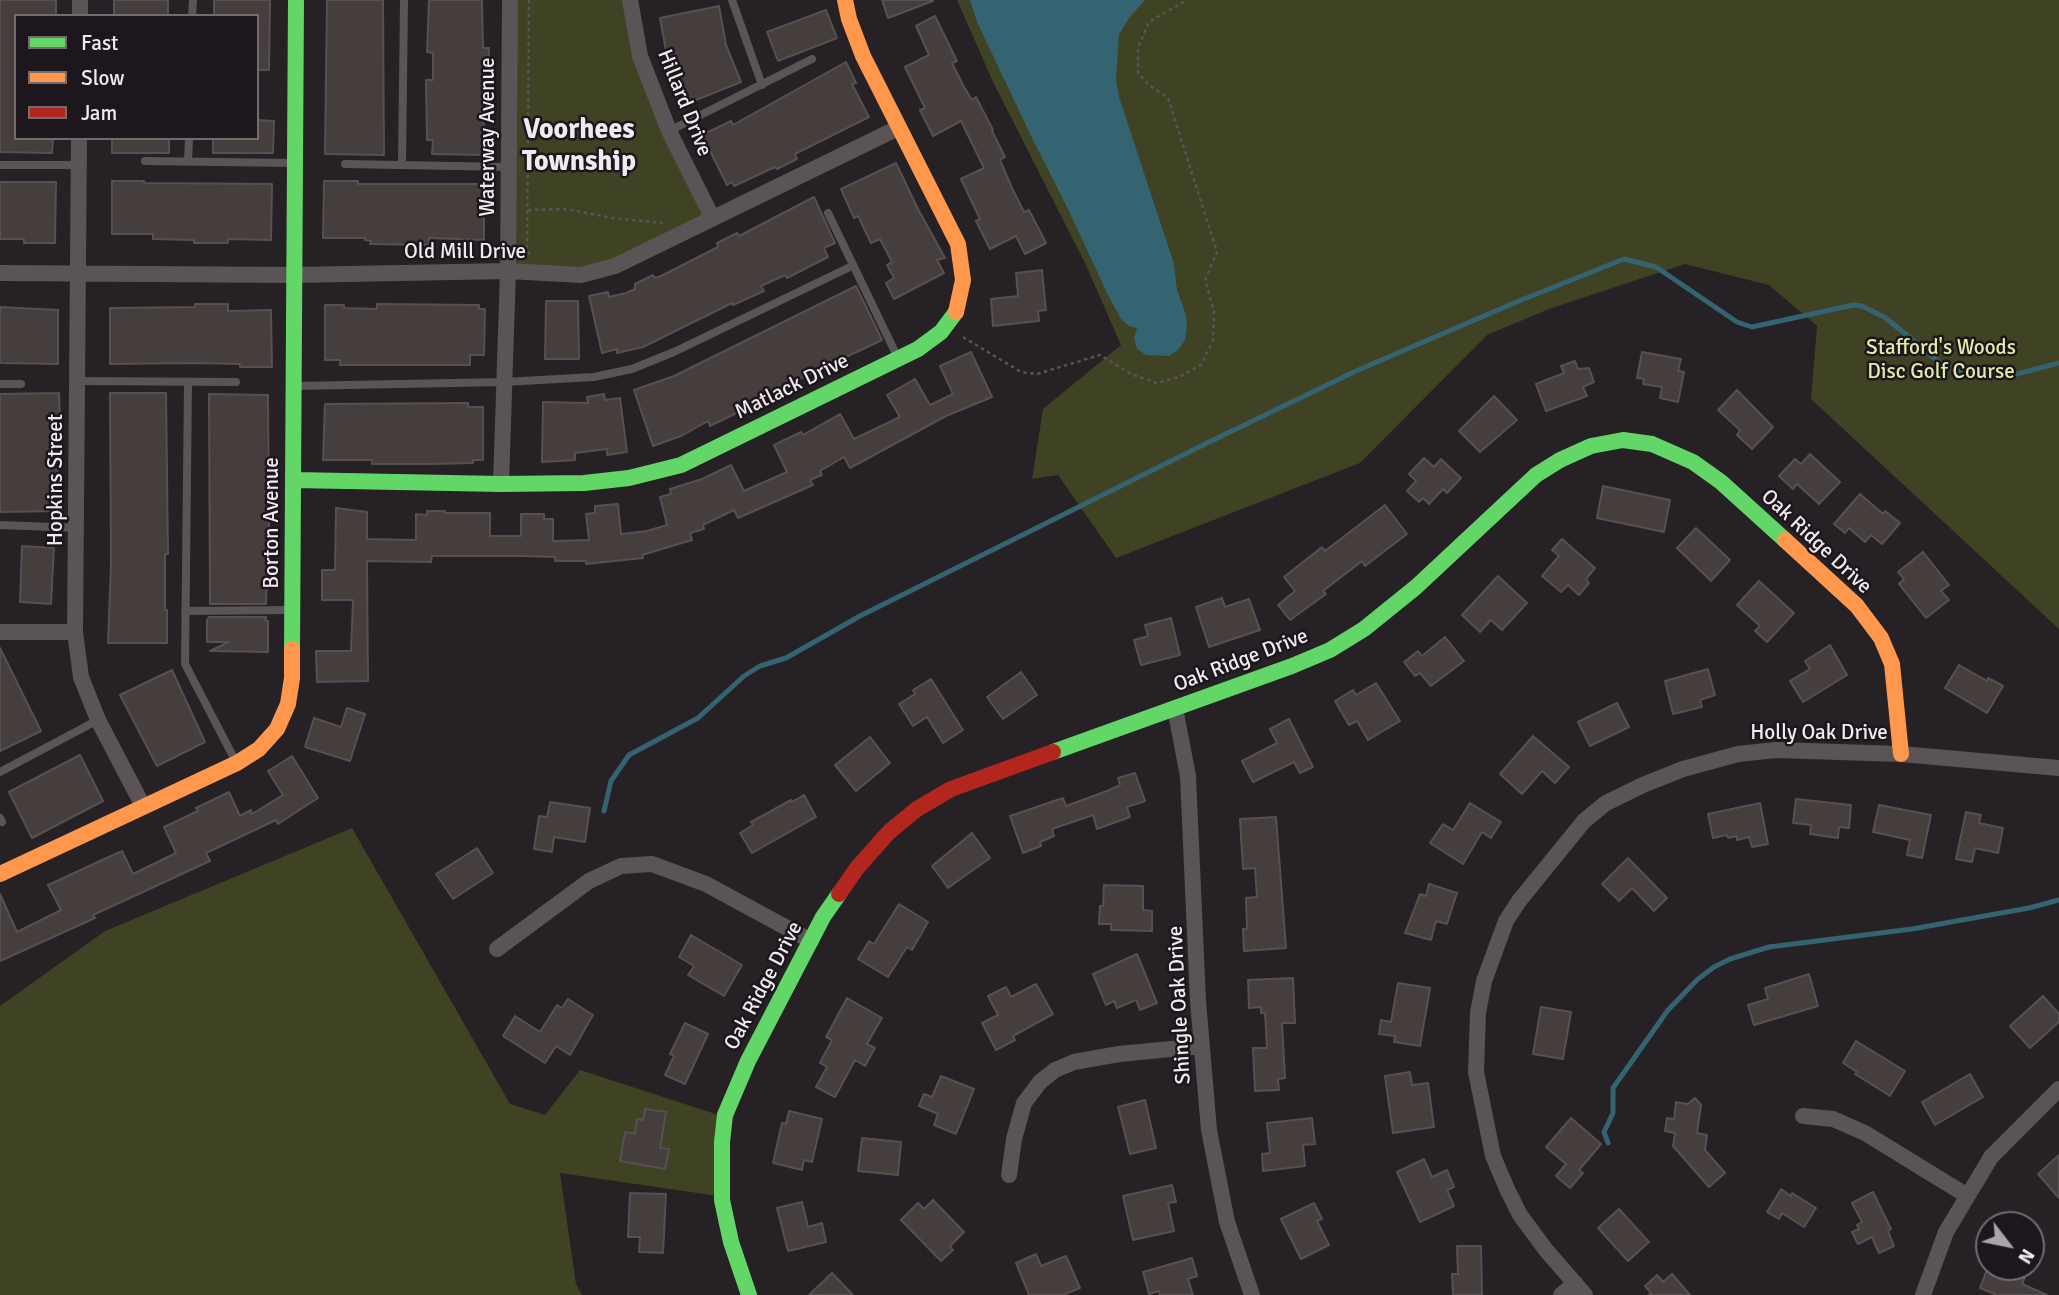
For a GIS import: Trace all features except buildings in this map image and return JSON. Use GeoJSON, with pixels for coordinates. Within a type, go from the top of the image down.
{"type":"FeatureCollection","features":[{"type":"Feature","properties":{"kind":"street","name":"Borton Avenue"},"geometry":{"type":"LineString","coordinates":[[0,874],[237,763],[259,749],[277,729],[288,704],[292,678],[293,610],[296,0]]}},
{"type":"Feature","properties":{"kind":"street","name":"Waterway Avenue"},"geometry":{"type":"LineString","coordinates":[[500,484],[508,271],[510,0]]}},
{"type":"Feature","properties":{"kind":"street","name":"Hillard Drive"},"geometry":{"type":"LineString","coordinates":[[630,0],[640,56],[669,131],[712,217]]}},
{"type":"Feature","properties":{"kind":"street","name":"Matlack Drive"},"geometry":{"type":"LineString","coordinates":[[294,480],[584,484],[629,478],[681,465],[918,349],[941,332],[957,310],[963,280],[958,244],[863,56],[845,0]]}},
{"type":"Feature","properties":{"kind":"street","name":"Old Mill Drive"},"geometry":{"type":"LineString","coordinates":[[0,272],[293,275],[508,271],[581,275],[615,266],[898,128]]}},
{"type":"Feature","properties":{"kind":"street","name":"Hopkins Street"},"geometry":{"type":"LineString","coordinates":[[79,140],[75,632],[81,677],[97,720],[143,806]]}},
{"type":"Feature","properties":{"kind":"street","name":"Oak Ridge Drive"},"geometry":{"type":"LineString","coordinates":[[749,1295],[731,1242],[722,1200],[725,1115],[748,1061],[823,917],[857,868],[889,832],[917,809],[951,789],[1330,650],[1364,629],[1416,587],[1536,475],[1560,460],[1591,446],[1623,440],[1652,444],[1693,462],[1721,482],[1857,606],[1881,638],[1892,664],[1901,754]]}},
{"type":"Feature","properties":{"kind":"street"},"geometry":{"type":"LineString","coordinates":[[0,632],[75,632]]}},
{"type":"Feature","properties":{"kind":"street","name":"Shingle Oak Drive"},"geometry":{"type":"LineString","coordinates":[[1175,708],[1188,776],[1209,1130],[1227,1222],[1252,1295]]}},
{"type":"Feature","properties":{"kind":"street","name":"Holly Oak Drive"},"geometry":{"type":"LineString","coordinates":[[1580,1289],[1520,1215],[1493,1156],[1476,1072],[1478,1013],[1484,981],[1506,921],[1584,821],[1606,803],[1643,785],[1683,769],[1738,754],[1776,750],[1901,754],[2059,768]]}},
{"type":"Feature","properties":{"kind":"street"},"geometry":{"type":"LineString","coordinates":[[497,949],[589,881],[621,866],[652,864],[706,884],[811,941]]}},
{"type":"Feature","properties":{"kind":"street"},"geometry":{"type":"LineString","coordinates":[[1009,1175],[1014,1139],[1024,1103],[1040,1082],[1055,1070],[1074,1062],[1119,1054],[1202,1046]]}},
{"type":"Feature","properties":{"kind":"street"},"geometry":{"type":"LineString","coordinates":[[1923,1295],[1946,1232],[1991,1157],[2059,1089]]}},
{"type":"Feature","properties":{"kind":"street"},"geometry":{"type":"LineString","coordinates":[[1803,1116],[1833,1119],[1865,1132],[1966,1195]]}},
{"type":"Feature","properties":{"kind":"street"},"geometry":{"type":"LineString","coordinates":[[1562,1295],[1580,1289]]}},
{"type":"Feature","properties":{"kind":"lane"},"geometry":{"type":"LineString","coordinates":[[402,165],[404,0]]}},
{"type":"Feature","properties":{"kind":"lane"},"geometry":{"type":"LineString","coordinates":[[732,0],[762,85]]}},
{"type":"Feature","properties":{"kind":"lane"},"geometry":{"type":"LineString","coordinates":[[669,131],[812,59]]}},
{"type":"Feature","properties":{"kind":"lane"},"geometry":{"type":"LineString","coordinates":[[188,140],[188,161]]}},
{"type":"Feature","properties":{"kind":"lane"},"geometry":{"type":"LineString","coordinates":[[145,161],[294,163]]}},
{"type":"Feature","properties":{"kind":"lane"},"geometry":{"type":"LineString","coordinates":[[0,165],[79,164]]}},
{"type":"Feature","properties":{"kind":"lane"},"geometry":{"type":"LineString","coordinates":[[345,164],[509,167]]}},
{"type":"Feature","properties":{"kind":"lane"},"geometry":{"type":"LineString","coordinates":[[828,213],[898,359]]}},
{"type":"Feature","properties":{"kind":"lane"},"geometry":{"type":"LineString","coordinates":[[293,386],[504,382],[594,377],[632,369],[676,351],[852,265]]}},
{"type":"Feature","properties":{"kind":"lane"},"geometry":{"type":"LineString","coordinates":[[77,382],[236,382]]}},
{"type":"Feature","properties":{"kind":"lane"},"geometry":{"type":"LineString","coordinates":[[188,382],[185,664],[237,763]]}},
{"type":"Feature","properties":{"kind":"lane"},"geometry":{"type":"LineString","coordinates":[[0,384],[22,384]]}},
{"type":"Feature","properties":{"kind":"lane"},"geometry":{"type":"LineString","coordinates":[[0,525],[77,528]]}},
{"type":"Feature","properties":{"kind":"lane"},"geometry":{"type":"LineString","coordinates":[[186,611],[293,610]]}},
{"type":"Feature","properties":{"kind":"lane"},"geometry":{"type":"LineString","coordinates":[[0,772],[97,720]]}},
{"type":"Feature","properties":{"kind":"path"},"geometry":{"type":"LineString","coordinates":[[529,0],[527,250],[533,258]]}},
{"type":"Feature","properties":{"kind":"path"},"geometry":{"type":"LineString","coordinates":[[941,332],[955,333],[1021,372],[1037,374],[1100,355],[1131,374],[1157,383],[1179,377],[1201,365],[1213,340],[1214,311],[1205,281],[1217,252],[1168,98],[1149,85],[1139,73],[1138,48],[1149,22],[1188,0]]}},
{"type":"Feature","properties":{"kind":"path"},"geometry":{"type":"LineString","coordinates":[[527,210],[566,209],[668,225],[657,230]]}},
{"type":"Feature","properties":{"kind":"green space"},"geometry":{"type":"Polygon","coordinates":[[[510,0],[630,0],[640,56],[712,217],[615,266],[508,271],[510,0]]]}},
{"type":"Feature","properties":{"kind":"green space","name":"Stafford's Woods Disc Golf Course"},"geometry":{"type":"Polygon","coordinates":[[[957,0],[2059,0],[2059,629],[1811,399],[1817,326],[1769,285],[1685,264],[1549,309],[1487,335],[1360,463],[1116,558],[1058,475],[1032,479],[1043,409],[1121,345],[1085,263],[993,82],[957,0]]]}},
{"type":"Feature","properties":{"kind":"green space"},"geometry":{"type":"Polygon","coordinates":[[[352,828],[510,1104],[545,1115],[580,1070],[731,1119],[725,1197],[560,1173],[576,1284],[582,1295],[0,1295],[0,1006],[105,931],[352,828]]]}},
{"type":"Feature","properties":{"kind":"water"},"geometry":{"type":"Polygon","coordinates":[[[970,0],[1145,0],[1129,18],[1119,35],[1116,79],[1119,97],[1174,264],[1177,290],[1186,315],[1185,340],[1178,350],[1169,356],[1146,355],[1137,349],[1134,338],[1137,328],[1129,326],[1121,319],[1108,295],[977,22],[970,0]]]}},
{"type":"Feature","properties":{"kind":"waterway"},"geometry":{"type":"LineString","coordinates":[[604,811],[611,781],[629,755],[698,718],[744,676],[760,666],[786,658],[860,616],[1356,371],[1624,259],[1656,267],[1737,322],[1752,327],[1853,305],[1862,306],[1886,318],[1939,362],[1969,374],[1991,377],[2013,375],[2059,363]]}},
{"type":"Feature","properties":{"kind":"waterway"},"geometry":{"type":"LineString","coordinates":[[1608,1143],[1604,1132],[1613,1113],[1613,1088],[1668,1010],[1698,979],[1714,967],[1769,947],[1912,929],[2059,900]]}},
{"type":"Feature","properties":{"kind":"traffic: fast"},"geometry":{"type":"LineString","coordinates":[[292,649],[296,0]]}},
{"type":"Feature","properties":{"kind":"traffic: fast"},"geometry":{"type":"LineString","coordinates":[[294,480],[584,483],[629,478],[681,465],[918,349],[941,332],[956,312]]}},
{"type":"Feature","properties":{"kind":"traffic: fast"},"geometry":{"type":"LineString","coordinates":[[1053,752],[1330,650],[1364,629],[1416,587],[1536,475],[1591,446],[1623,440],[1652,444],[1693,462],[1721,482],[1785,540]]}},
{"type":"Feature","properties":{"kind":"traffic: fast"},"geometry":{"type":"LineString","coordinates":[[749,1295],[731,1242],[722,1200],[725,1115],[748,1061],[823,917],[839,894]]}},
{"type":"Feature","properties":{"kind":"traffic: slow"},"geometry":{"type":"LineString","coordinates":[[845,0],[863,56],[958,244],[963,280],[956,312]]}},
{"type":"Feature","properties":{"kind":"traffic: slow"},"geometry":{"type":"LineString","coordinates":[[1785,540],[1857,606],[1881,638],[1892,664],[1901,754]]}},
{"type":"Feature","properties":{"kind":"traffic: slow"},"geometry":{"type":"LineString","coordinates":[[0,874],[237,763],[259,749],[277,729],[288,704],[292,678],[292,649]]}},
{"type":"Feature","properties":{"kind":"traffic: jam"},"geometry":{"type":"LineString","coordinates":[[839,894],[857,868],[889,832],[917,809],[951,789],[1053,752]]}},
{"type":"Feature","properties":{"kind":"district","name":"Voorhees Township"},"geometry":{"type":"Point","coordinates":[579,147]}}]}
